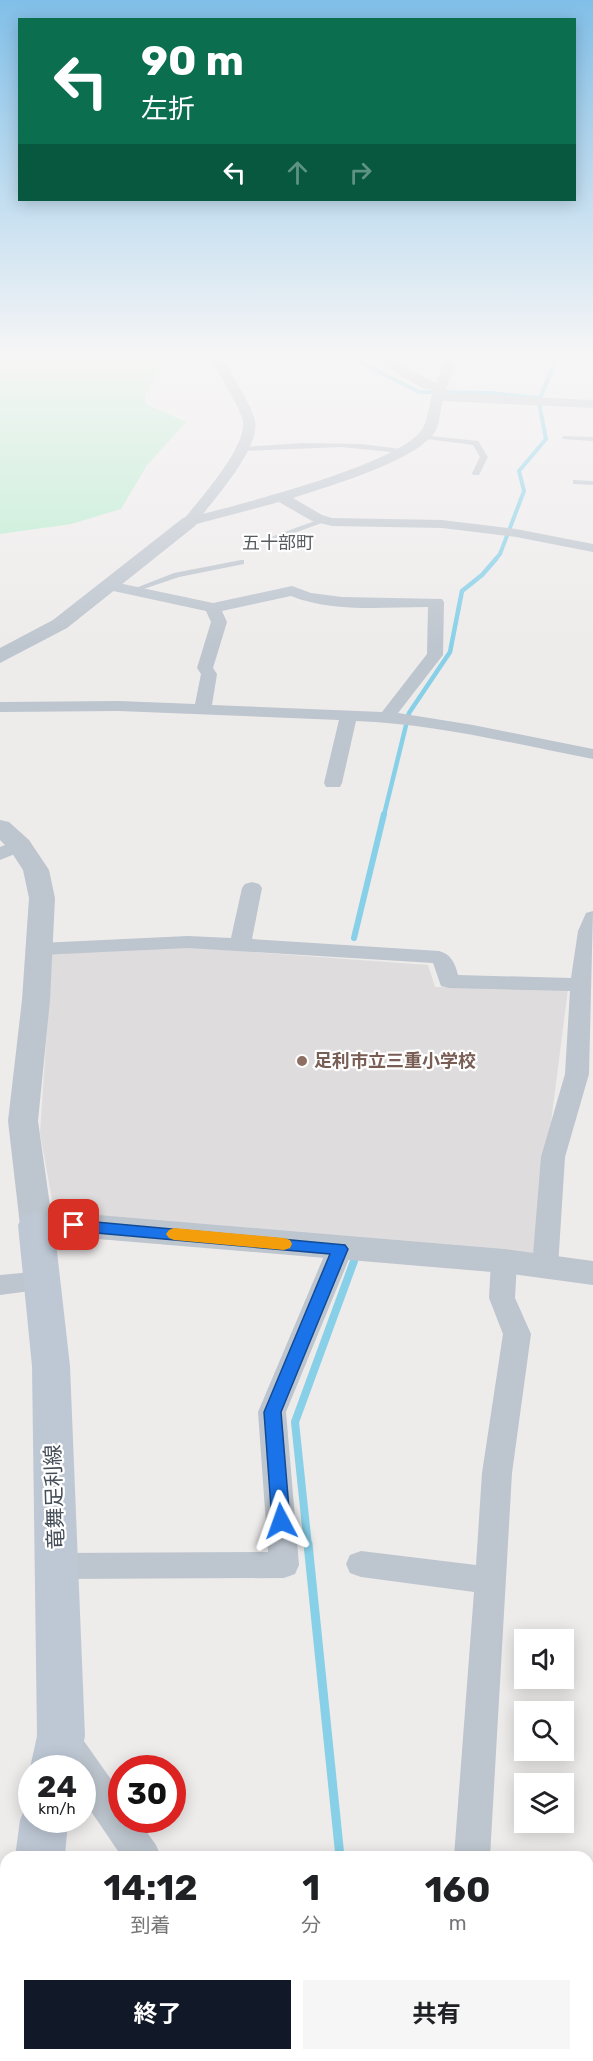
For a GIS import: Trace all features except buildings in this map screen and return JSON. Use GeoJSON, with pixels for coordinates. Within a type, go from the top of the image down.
{"type":"FeatureCollection","features":[{"type":"Feature","properties":{"kind":"main road","name":"竜舞足利線"},"geometry":{"type":"LineString","coordinates":[[36,1225],[44,1281],[51,1366],[58,1752]]}},
{"type":"Feature","properties":{"kind":"main road"},"geometry":{"type":"LineString","coordinates":[[41,1851],[43,1833]]}},
{"type":"Feature","properties":{"kind":"street"},"geometry":{"type":"LineString","coordinates":[[0,657],[60,624],[189,522],[230,471],[239,455]]}},
{"type":"Feature","properties":{"kind":"street"},"geometry":{"type":"LineString","coordinates":[[189,522],[353,474],[394,455]]}},
{"type":"Feature","properties":{"kind":"street"},"geometry":{"type":"LineString","coordinates":[[280,496],[317,518],[326,520],[442,524],[516,533],[593,548]]}},
{"type":"Feature","properties":{"kind":"street"},"geometry":{"type":"LineString","coordinates":[[110,586],[213,608],[292,591],[301,595],[334,601],[436,602],[435,655],[387,717]]}},
{"type":"Feature","properties":{"kind":"street"},"geometry":{"type":"LineString","coordinates":[[202,710],[208,674],[205,668],[219,622],[213,608]]}},
{"type":"Feature","properties":{"kind":"street"},"geometry":{"type":"LineString","coordinates":[[0,707],[72,705],[387,717],[473,730],[593,754]]}},
{"type":"Feature","properties":{"kind":"street"},"geometry":{"type":"LineString","coordinates":[[333,783],[349,715]]}},
{"type":"Feature","properties":{"kind":"street"},"geometry":{"type":"LineString","coordinates":[[7,842],[36,870],[42,898],[40,950],[22,1121],[36,1225],[74,1225],[504,1261],[593,1274]]}},
{"type":"Feature","properties":{"kind":"street"},"geometry":{"type":"LineString","coordinates":[[240,945],[252,888]]}},
{"type":"Feature","properties":{"kind":"street"},"geometry":{"type":"LineString","coordinates":[[546,1267],[553,1157],[577,1074],[580,986],[588,931],[593,917]]}},
{"type":"Feature","properties":{"kind":"street"},"geometry":{"type":"LineString","coordinates":[[40,950],[188,942],[439,957],[445,964],[449,981],[580,986]]}},
{"type":"Feature","properties":{"kind":"street"},"geometry":{"type":"LineString","coordinates":[[56,1566],[284,1565],[272,1412],[340,1249]]}},
{"type":"Feature","properties":{"kind":"street"},"geometry":{"type":"LineString","coordinates":[[472,1851],[496,1473],[517,1334],[502,1298],[504,1261]]}},
{"type":"Feature","properties":{"kind":"street"},"geometry":{"type":"LineString","coordinates":[[0,1285],[44,1281]]}},
{"type":"Feature","properties":{"kind":"street"},"geometry":{"type":"LineString","coordinates":[[361,1564],[489,1580]]}},
{"type":"Feature","properties":{"kind":"street"},"geometry":{"type":"LineString","coordinates":[[58,1752],[138,1851]]}},
{"type":"Feature","properties":{"kind":"lane"},"geometry":{"type":"LineString","coordinates":[[476,473],[483,455]]}},
{"type":"Feature","properties":{"kind":"lane"},"geometry":{"type":"LineString","coordinates":[[576,482],[593,483]]}},
{"type":"Feature","properties":{"kind":"lane"},"geometry":{"type":"LineString","coordinates":[[272,538],[326,520]]}},
{"type":"Feature","properties":{"kind":"lane"},"geometry":{"type":"LineString","coordinates":[[132,591],[177,575],[241,562]]}},
{"type":"Feature","properties":{"kind":"shaded area","name":"足利市立三重小学校"},"geometry":{"type":"Polygon","coordinates":[[[183,947],[428,965],[435,987],[568,989],[534,1256],[79,1219],[54,1211],[40,1133],[52,954],[183,947]]]}},
{"type":"Feature","properties":{"kind":"green space"},"geometry":{"type":"Polygon","coordinates":[[[0,455],[156,455],[147,465],[121,509],[71,524],[0,534],[0,455]]]}},
{"type":"Feature","properties":{"kind":"waterway"},"geometry":{"type":"LineString","coordinates":[[494,561],[500,554],[524,491],[519,471],[532,455]]}},
{"type":"Feature","properties":{"kind":"waterway"},"geometry":{"type":"LineString","coordinates":[[384,815],[409,713],[450,652],[462,591],[482,575],[496,559]]}},
{"type":"Feature","properties":{"kind":"waterway"},"geometry":{"type":"LineString","coordinates":[[354,938],[384,814]]}},
{"type":"Feature","properties":{"kind":"waterway"},"geometry":{"type":"LineString","coordinates":[[308,1546],[295,1422],[354,1261]]}},
{"type":"Feature","properties":{"kind":"waterway"},"geometry":{"type":"LineString","coordinates":[[308,1544],[339,1851]]}},
{"type":"Feature","properties":{"kind":"slow traffic"},"geometry":{"type":"LineString","coordinates":[[174,1234],[284,1244]]}},
{"type":"Feature","properties":{"kind":"place","name":"足利市立三重小学校"},"geometry":{"type":"Point","coordinates":[302,1061]}},
{"type":"Feature","properties":{"kind":"district","name":"五十部町"},"geometry":{"type":"Point","coordinates":[278,543]}},
{"type":"Feature","properties":{"kind":"route"},"geometry":{"type":"LineString","coordinates":[[74,1225],[340,1249],[272,1412],[281,1521]]}}]}
